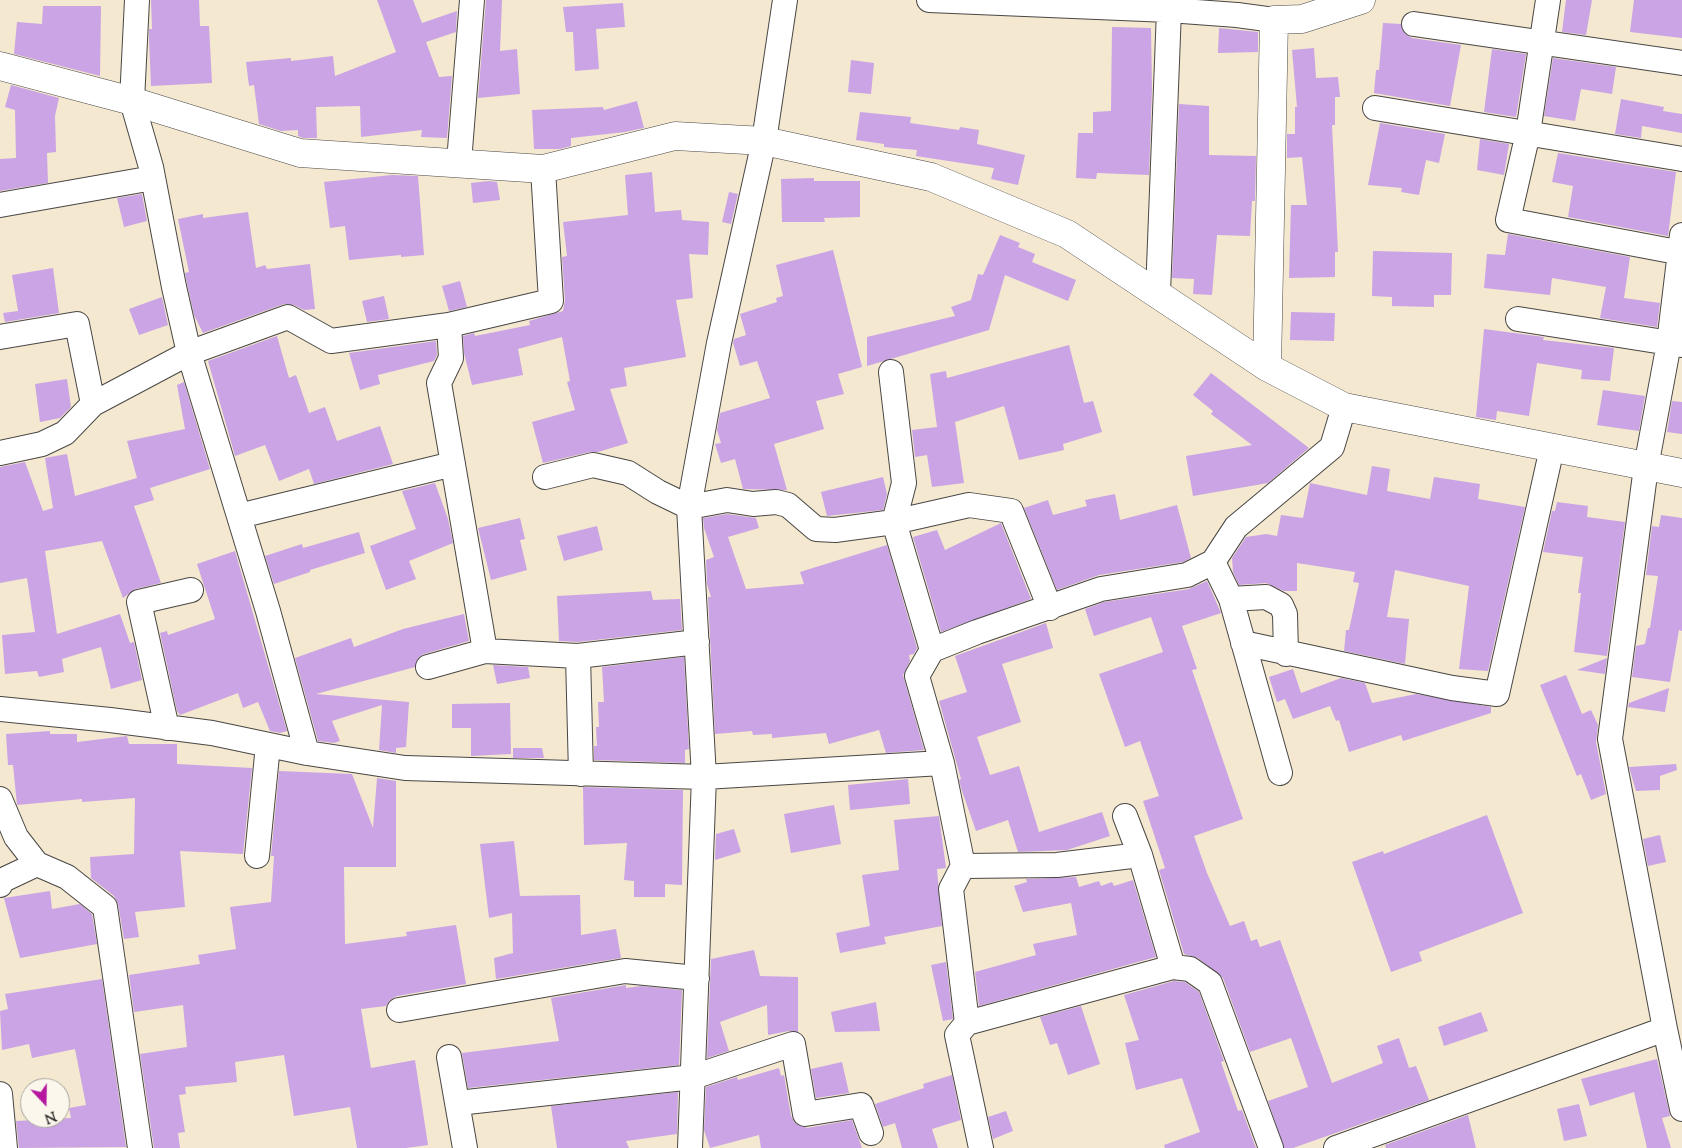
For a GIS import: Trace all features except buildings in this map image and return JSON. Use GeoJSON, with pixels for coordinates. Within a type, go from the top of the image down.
{"type":"FeatureCollection","features":[{"type":"Feature","properties":{"kind":"street"},"geometry":{"type":"LineString","coordinates":[[138,0],[132,101],[153,178],[189,353],[268,610],[307,754]]}},
{"type":"Feature","properties":{"kind":"street"},"geometry":{"type":"LineString","coordinates":[[459,162],[472,0]]}},
{"type":"Feature","properties":{"kind":"street"},"geometry":{"type":"LineString","coordinates":[[769,0],[792,0]]}},
{"type":"Feature","properties":{"kind":"street"},"geometry":{"type":"LineString","coordinates":[[690,1148],[704,777],[689,508],[719,343],[764,141],[785,0]]}},
{"type":"Feature","properties":{"kind":"street"},"geometry":{"type":"LineString","coordinates":[[929,0],[1068,3],[1169,10],[1236,7],[1274,20],[1302,20],[1361,0]]}},
{"type":"Feature","properties":{"kind":"street"},"geometry":{"type":"LineString","coordinates":[[1548,0],[1528,133],[1508,220],[1681,247],[1676,344],[1646,467],[1610,738],[1682,1109]]}},
{"type":"Feature","properties":{"kind":"street"},"geometry":{"type":"LineString","coordinates":[[1158,293],[1169,10]]}},
{"type":"Feature","properties":{"kind":"street"},"geometry":{"type":"LineString","coordinates":[[1267,367],[1274,20]]}},
{"type":"Feature","properties":{"kind":"street"},"geometry":{"type":"LineString","coordinates":[[1414,24],[1682,63]]}},
{"type":"Feature","properties":{"kind":"street"},"geometry":{"type":"LineString","coordinates":[[0,66],[132,101],[300,153],[543,169],[675,136],[764,141],[931,177],[1067,234],[1267,367],[1344,407],[1682,473]]}},
{"type":"Feature","properties":{"kind":"street"},"geometry":{"type":"LineString","coordinates":[[1374,108],[1682,159]]}},
{"type":"Feature","properties":{"kind":"street"},"geometry":{"type":"LineString","coordinates":[[0,453],[42,444],[65,433],[93,404],[189,353],[288,317],[331,341],[449,325],[552,301],[543,169]]}},
{"type":"Feature","properties":{"kind":"street"},"geometry":{"type":"LineString","coordinates":[[0,205],[153,178]]}},
{"type":"Feature","properties":{"kind":"street"},"geometry":{"type":"LineString","coordinates":[[1518,318],[1676,344]]}},
{"type":"Feature","properties":{"kind":"street"},"geometry":{"type":"LineString","coordinates":[[0,337],[77,324],[93,404]]}},
{"type":"Feature","properties":{"kind":"street"},"geometry":{"type":"LineString","coordinates":[[449,325],[451,358],[439,383],[485,651]]}},
{"type":"Feature","properties":{"kind":"street"},"geometry":{"type":"LineString","coordinates":[[891,372],[904,483],[894,522],[932,650]]}},
{"type":"Feature","properties":{"kind":"street"},"geometry":{"type":"LineString","coordinates":[[967,1023],[951,889],[963,866],[942,763],[918,676],[932,650],[1101,589],[1187,575],[1213,562],[1236,527],[1332,447],[1344,407]]}},
{"type":"Feature","properties":{"kind":"street"},"geometry":{"type":"LineString","coordinates":[[1243,643],[1286,654],[1452,688],[1497,694],[1552,448]]}},
{"type":"Feature","properties":{"kind":"street"},"geometry":{"type":"LineString","coordinates":[[239,516],[453,464]]}},
{"type":"Feature","properties":{"kind":"street"},"geometry":{"type":"LineString","coordinates":[[545,477],[593,465],[628,472],[658,492],[689,508],[727,500],[753,504],[776,502],[788,505],[816,529],[825,530],[894,522],[969,504],[1011,511],[1050,608]]}},
{"type":"Feature","properties":{"kind":"street"},"geometry":{"type":"LineString","coordinates":[[1213,562],[1230,599],[1280,773]]}},
{"type":"Feature","properties":{"kind":"street"},"geometry":{"type":"LineString","coordinates":[[167,728],[139,602],[191,590]]}},
{"type":"Feature","properties":{"kind":"street"},"geometry":{"type":"LineString","coordinates":[[1230,599],[1266,597],[1281,605],[1285,614],[1286,654]]}},
{"type":"Feature","properties":{"kind":"street"},"geometry":{"type":"LineString","coordinates":[[428,667],[485,651],[578,656],[697,642]]}},
{"type":"Feature","properties":{"kind":"street"},"geometry":{"type":"LineString","coordinates":[[578,656],[581,774]]}},
{"type":"Feature","properties":{"kind":"street"},"geometry":{"type":"LineString","coordinates":[[0,709],[212,733],[307,754],[405,768],[704,777],[942,763]]}},
{"type":"Feature","properties":{"kind":"street"},"geometry":{"type":"LineString","coordinates":[[257,856],[268,745]]}},
{"type":"Feature","properties":{"kind":"street"},"geometry":{"type":"LineString","coordinates":[[0,799],[16,837],[37,864],[67,877],[105,907],[140,1148]]}},
{"type":"Feature","properties":{"kind":"street"},"geometry":{"type":"LineString","coordinates":[[1124,816],[1140,855],[1173,967]]}},
{"type":"Feature","properties":{"kind":"street"},"geometry":{"type":"LineString","coordinates":[[963,866],[1057,865],[1140,855]]}},
{"type":"Feature","properties":{"kind":"street"},"geometry":{"type":"LineString","coordinates":[[0,885],[1,881],[37,864]]}},
{"type":"Feature","properties":{"kind":"street"},"geometry":{"type":"LineString","coordinates":[[981,1148],[957,1035],[967,1023],[1173,967],[1190,970],[1210,983],[1271,1148]]}},
{"type":"Feature","properties":{"kind":"street"},"geometry":{"type":"LineString","coordinates":[[399,1010],[624,971],[697,978]]}},
{"type":"Feature","properties":{"kind":"street"},"geometry":{"type":"LineString","coordinates":[[1336,1148],[1665,1029]]}},
{"type":"Feature","properties":{"kind":"street"},"geometry":{"type":"LineString","coordinates":[[458,1103],[693,1077],[793,1044],[806,1114],[861,1106],[870,1132]]}},
{"type":"Feature","properties":{"kind":"street"},"geometry":{"type":"LineString","coordinates":[[449,1057],[465,1148]]}},
{"type":"Feature","properties":{"kind":"street"},"geometry":{"type":"LineString","coordinates":[[0,1094],[5,1148]]}}]}
